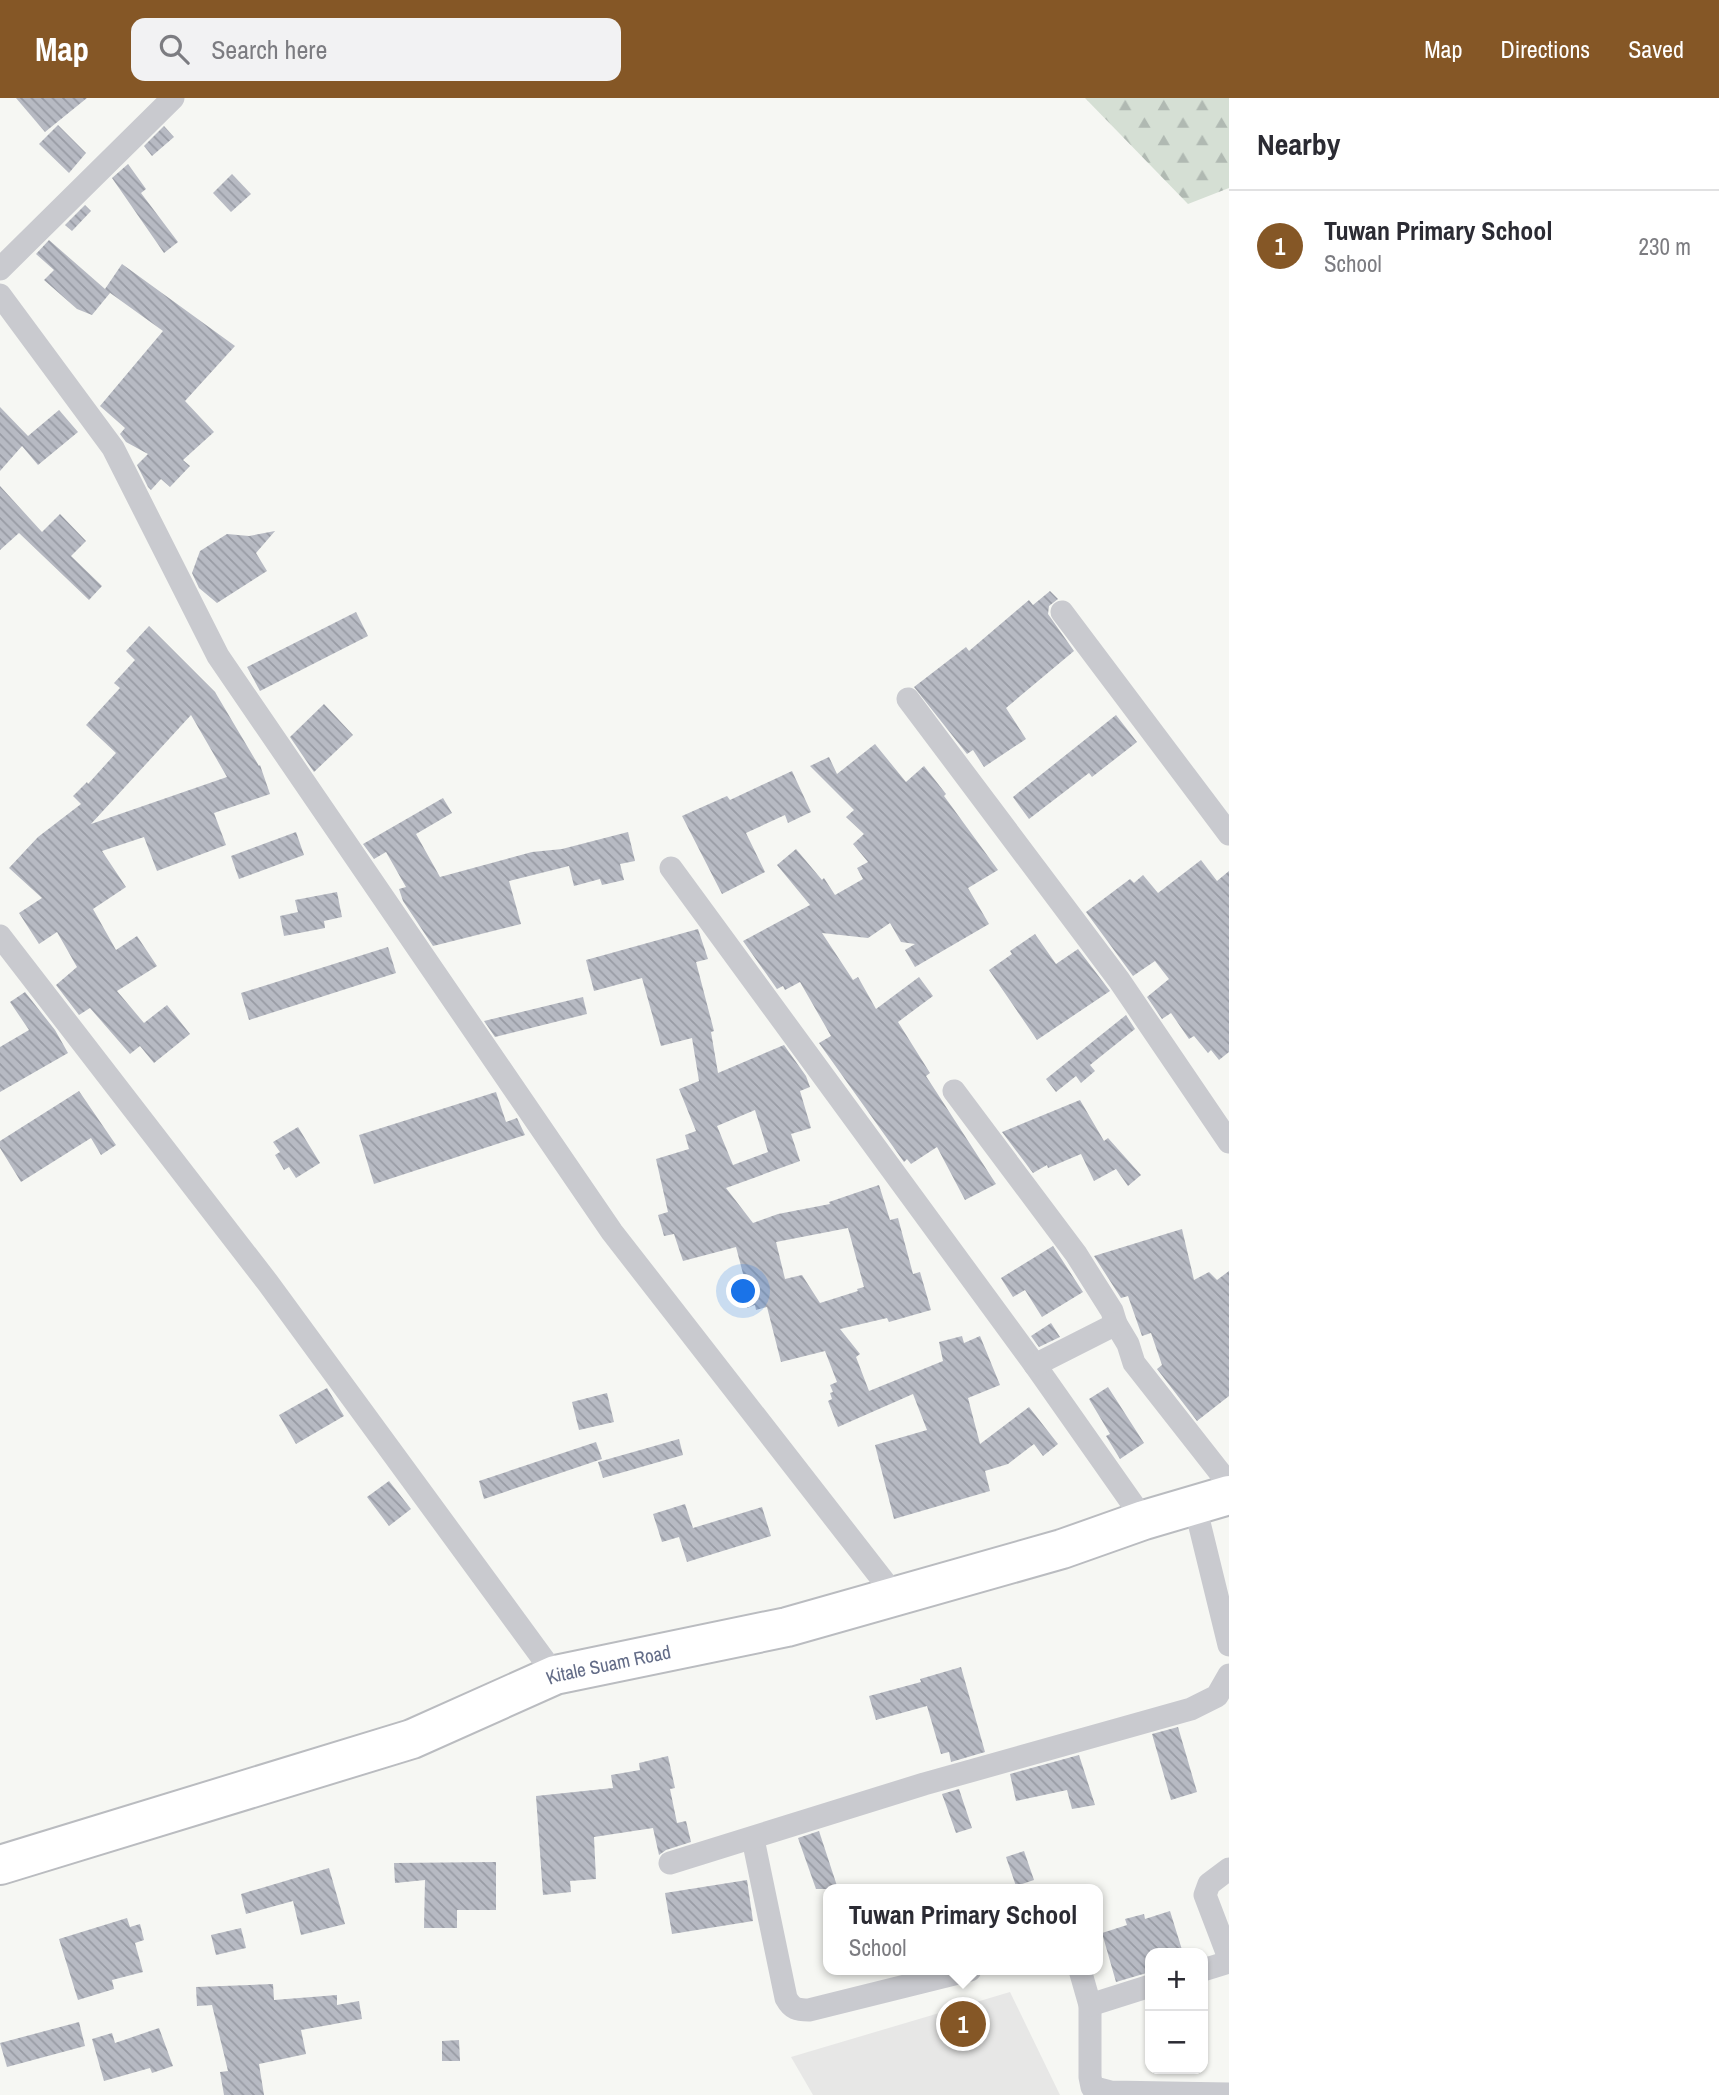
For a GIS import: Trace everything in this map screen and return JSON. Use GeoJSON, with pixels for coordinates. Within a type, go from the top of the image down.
{"type":"FeatureCollection","features":[{"type":"Feature","properties":{"kind":"highway","name":"Kitale Suam Road"},"geometry":{"type":"LineString","coordinates":[[0,1865],[412,1740],[555,1675],[787,1627],[1062,1549],[1144,1520],[1212,1501]]}},
{"type":"Feature","properties":{"kind":"street"},"geometry":{"type":"LineString","coordinates":[[0,269],[173,98]]}},
{"type":"Feature","properties":{"kind":"street"},"geometry":{"type":"LineString","coordinates":[[0,295],[113,448],[218,656],[604,1221],[896,1597]]}},
{"type":"Feature","properties":{"kind":"street"},"geometry":{"type":"LineString","coordinates":[[1062,612],[1229,834]]}},
{"type":"Feature","properties":{"kind":"street"},"geometry":{"type":"LineString","coordinates":[[908,699],[1119,980],[1229,1142]]}},
{"type":"Feature","properties":{"kind":"street"},"geometry":{"type":"LineString","coordinates":[[671,868],[1035,1365],[1144,1520]]}},
{"type":"Feature","properties":{"kind":"street"},"geometry":{"type":"LineString","coordinates":[[0,936],[268,1283],[555,1675]]}},
{"type":"Feature","properties":{"kind":"street"},"geometry":{"type":"LineString","coordinates":[[954,1091],[1076,1254],[1112,1311],[1134,1363],[1229,1484]]}},
{"type":"Feature","properties":{"kind":"street"},"geometry":{"type":"LineString","coordinates":[[1035,1365],[1116,1324]]}},
{"type":"Feature","properties":{"kind":"street"},"geometry":{"type":"LineString","coordinates":[[1212,1501],[1229,1645]]}},
{"type":"Feature","properties":{"kind":"street"},"geometry":{"type":"LineString","coordinates":[[670,1863],[924,1784],[1191,1709],[1217,1696],[1229,1675]]}},
{"type":"Feature","properties":{"kind":"street"},"geometry":{"type":"LineString","coordinates":[[753,1839],[786,1998],[790,2006],[796,2010],[809,2010],[950,1975]]}},
{"type":"Feature","properties":{"kind":"street"},"geometry":{"type":"LineString","coordinates":[[1208,1968],[1229,1960],[1205,1895],[1209,1884],[1229,1869]]}},
{"type":"Feature","properties":{"kind":"street"},"geometry":{"type":"LineString","coordinates":[[1081,1975],[1090,2005],[1092,2087],[1111,2092],[1229,2094]]}},
{"type":"Feature","properties":{"kind":"street"},"geometry":{"type":"LineString","coordinates":[[1090,2005],[1145,1988]]}},
{"type":"Feature","properties":{"kind":"shaded area"},"geometry":{"type":"Polygon","coordinates":[[[1010,1992],[1060,2095],[813,2095],[791,2057],[1010,1992]]]}},
{"type":"Feature","properties":{"kind":"green space"},"geometry":{"type":"Polygon","coordinates":[[[1085,98],[1229,98],[1229,188],[1188,204],[1085,98]]]}},
{"type":"Feature","properties":{"kind":"building"},"geometry":{"type":"Polygon","coordinates":[[[16,98],[87,98],[45,132],[16,98]]]}},
{"type":"Feature","properties":{"kind":"building"},"geometry":{"type":"Polygon","coordinates":[[[58,125],[86,153],[69,173],[39,144],[58,125]]]}},
{"type":"Feature","properties":{"kind":"building"},"geometry":{"type":"Polygon","coordinates":[[[164,126],[174,137],[152,156],[144,146],[164,126]]]}},
{"type":"Feature","properties":{"kind":"building"},"geometry":{"type":"Polygon","coordinates":[[[128,164],[146,189],[141,193],[178,242],[164,253],[112,178],[128,164]]]}},
{"type":"Feature","properties":{"kind":"building"},"geometry":{"type":"Polygon","coordinates":[[[232,174],[251,194],[231,212],[213,193],[232,174]]]}},
{"type":"Feature","properties":{"kind":"building"},"geometry":{"type":"Polygon","coordinates":[[[85,205],[91,211],[72,231],[65,225],[85,205]]]}},
{"type":"Feature","properties":{"kind":"building"},"geometry":{"type":"Polygon","coordinates":[[[49,240],[105,289],[122,264],[235,346],[185,401],[214,432],[183,460],[190,466],[170,487],[161,479],[151,490],[148,487],[137,465],[148,454],[126,442],[120,434],[125,428],[100,406],[163,331],[106,290],[110,293],[92,315],[77,309],[44,280],[54,270],[36,254],[49,240]]]}},
{"type":"Feature","properties":{"kind":"building"},"geometry":{"type":"Polygon","coordinates":[[[0,407],[28,436],[59,410],[78,432],[38,465],[22,446],[0,471],[0,407]]]}},
{"type":"Feature","properties":{"kind":"building"},"geometry":{"type":"Polygon","coordinates":[[[0,486],[42,532],[60,514],[86,541],[71,556],[102,586],[89,600],[19,533],[0,550],[0,486]]]}},
{"type":"Feature","properties":{"kind":"building"},"geometry":{"type":"Polygon","coordinates":[[[275,531],[256,553],[267,571],[217,603],[199,588],[192,573],[200,551],[227,534],[249,536],[275,531]]]}},
{"type":"Feature","properties":{"kind":"building"},"geometry":{"type":"Polygon","coordinates":[[[1050,591],[1058,599],[1049,606],[1048,614],[1074,651],[1006,708],[1026,739],[984,767],[973,750],[967,754],[914,687],[966,647],[969,651],[1029,600],[1033,605],[1050,591]]]}},
{"type":"Feature","properties":{"kind":"building"},"geometry":{"type":"Polygon","coordinates":[[[356,612],[368,636],[260,691],[247,667],[356,612]]]}},
{"type":"Feature","properties":{"kind":"building"},"geometry":{"type":"Polygon","coordinates":[[[149,626],[215,692],[260,765],[270,794],[214,813],[226,845],[157,871],[144,837],[102,851],[126,887],[93,909],[116,950],[137,936],[157,966],[117,991],[144,1023],[167,1005],[190,1034],[154,1063],[140,1046],[130,1054],[90,1008],[79,1015],[56,985],[77,967],[57,932],[39,944],[19,913],[42,898],[9,868],[38,837],[81,804],[73,796],[87,782],[88,784],[116,753],[86,725],[120,688],[114,683],[135,660],[126,651],[149,626]],[[191,715],[91,824],[227,777],[191,715]]]}},
{"type":"Feature","properties":{"kind":"building"},"geometry":{"type":"Polygon","coordinates":[[[324,704],[353,735],[314,772],[290,737],[324,704]]]}},
{"type":"Feature","properties":{"kind":"building"},"geometry":{"type":"Polygon","coordinates":[[[1116,715],[1137,742],[1092,777],[1089,773],[1029,819],[1013,797],[1116,715]]]}},
{"type":"Feature","properties":{"kind":"building"},"geometry":{"type":"Polygon","coordinates":[[[875,744],[906,782],[924,766],[998,870],[968,888],[989,924],[915,967],[905,950],[915,944],[901,942],[890,923],[868,938],[822,933],[853,980],[858,977],[876,1009],[919,977],[933,996],[898,1022],[930,1073],[926,1076],[996,1184],[965,1200],[937,1147],[911,1164],[907,1159],[904,1162],[819,1043],[831,1036],[800,982],[785,990],[783,986],[777,989],[743,941],[810,905],[777,865],[796,849],[822,880],[824,878],[835,895],[863,879],[857,868],[868,862],[853,844],[864,834],[846,817],[854,810],[810,766],[829,757],[837,774],[875,744]]]}},
{"type":"Feature","properties":{"kind":"building"},"geometry":{"type":"Polygon","coordinates":[[[792,771],[811,812],[788,823],[785,815],[746,833],[765,872],[722,894],[682,816],[727,796],[730,800],[792,771]]]}},
{"type":"Feature","properties":{"kind":"building"},"geometry":{"type":"Polygon","coordinates":[[[443,798],[452,813],[416,834],[440,877],[532,852],[562,849],[628,832],[635,861],[620,864],[624,880],[602,885],[600,879],[574,886],[569,866],[509,881],[521,924],[433,946],[403,901],[399,889],[406,887],[386,852],[374,859],[363,844],[443,798]]]}},
{"type":"Feature","properties":{"kind":"building"},"geometry":{"type":"Polygon","coordinates":[[[296,832],[304,855],[239,879],[231,856],[296,832]]]}},
{"type":"Feature","properties":{"kind":"building"},"geometry":{"type":"Polygon","coordinates":[[[1201,860],[1217,881],[1229,871],[1229,1052],[1219,1060],[1211,1050],[1208,1053],[1194,1036],[1189,1039],[1171,1013],[1162,1019],[1147,997],[1169,979],[1155,961],[1133,976],[1086,912],[1130,879],[1134,883],[1143,875],[1158,893],[1201,860]]]}},
{"type":"Feature","properties":{"kind":"building"},"geometry":{"type":"Polygon","coordinates":[[[337,892],[342,917],[324,921],[325,928],[284,936],[280,916],[298,912],[295,900],[337,892]]]}},
{"type":"Feature","properties":{"kind":"building"},"geometry":{"type":"Polygon","coordinates":[[[698,929],[708,959],[696,962],[714,1031],[711,1032],[718,1073],[784,1045],[806,1076],[810,1087],[800,1091],[811,1128],[791,1134],[800,1161],[726,1188],[753,1223],[778,1214],[830,1204],[829,1202],[879,1185],[890,1220],[898,1218],[913,1274],[920,1272],[931,1310],[889,1322],[887,1318],[840,1329],[860,1354],[856,1357],[869,1391],[943,1361],[939,1342],[962,1336],[964,1343],[980,1336],[1000,1385],[968,1398],[980,1444],[1029,1407],[1058,1444],[1043,1456],[1034,1444],[1008,1464],[985,1471],[990,1491],[894,1519],[875,1445],[927,1430],[913,1394],[838,1427],[828,1401],[832,1399],[830,1393],[833,1392],[830,1385],[837,1382],[825,1351],[781,1362],[767,1307],[756,1310],[755,1305],[747,1308],[743,1290],[747,1289],[736,1247],[683,1261],[674,1234],[664,1236],[658,1215],[668,1212],[656,1159],[689,1149],[685,1135],[696,1131],[679,1089],[699,1081],[692,1038],[661,1046],[642,978],[594,991],[586,960],[698,929]],[[755,1110],[717,1126],[733,1165],[768,1152],[755,1110]],[[848,1228],[776,1242],[785,1279],[802,1275],[820,1303],[864,1287],[848,1228]]]}},
{"type":"Feature","properties":{"kind":"building"},"geometry":{"type":"Polygon","coordinates":[[[1035,934],[1056,964],[1078,949],[1110,991],[1037,1040],[989,970],[1035,934]]]}},
{"type":"Feature","properties":{"kind":"building"},"geometry":{"type":"Polygon","coordinates":[[[388,947],[396,973],[249,1020],[241,993],[388,947]]]}},
{"type":"Feature","properties":{"kind":"building"},"geometry":{"type":"Polygon","coordinates":[[[25,992],[55,1030],[68,1053],[0,1092],[0,1047],[29,1030],[10,1002],[25,992]]]}},
{"type":"Feature","properties":{"kind":"building"},"geometry":{"type":"Polygon","coordinates":[[[583,997],[587,1014],[495,1037],[484,1021],[583,997]]]}},
{"type":"Feature","properties":{"kind":"building"},"geometry":{"type":"Polygon","coordinates":[[[1126,1015],[1135,1029],[1090,1065],[1095,1071],[1081,1083],[1076,1076],[1056,1092],[1046,1079],[1126,1015]]]}},
{"type":"Feature","properties":{"kind":"building"},"geometry":{"type":"Polygon","coordinates":[[[79,1091],[116,1145],[101,1155],[91,1138],[21,1182],[0,1148],[0,1141],[79,1091]]]}},
{"type":"Feature","properties":{"kind":"building"},"geometry":{"type":"Polygon","coordinates":[[[496,1092],[506,1122],[517,1118],[525,1135],[374,1184],[359,1135],[496,1092]]]}},
{"type":"Feature","properties":{"kind":"building"},"geometry":{"type":"Polygon","coordinates":[[[1080,1100],[1104,1141],[1108,1138],[1141,1175],[1128,1186],[1116,1169],[1094,1181],[1081,1154],[1048,1168],[1047,1165],[1033,1173],[1002,1132],[1080,1100]]]}},
{"type":"Feature","properties":{"kind":"building"},"geometry":{"type":"Polygon","coordinates":[[[298,1127],[320,1163],[296,1178],[289,1167],[284,1170],[275,1155],[280,1152],[273,1142],[298,1127]]]}},
{"type":"Feature","properties":{"kind":"building"},"geometry":{"type":"Polygon","coordinates":[[[1182,1229],[1194,1280],[1209,1272],[1217,1280],[1229,1271],[1229,1396],[1197,1421],[1157,1369],[1162,1365],[1151,1333],[1142,1336],[1128,1296],[1121,1298],[1094,1256],[1182,1229]]]}},
{"type":"Feature","properties":{"kind":"building"},"geometry":{"type":"Polygon","coordinates":[[[1053,1246],[1083,1292],[1042,1317],[1025,1290],[1013,1297],[1001,1278],[1053,1246]]]}},
{"type":"Feature","properties":{"kind":"building"},"geometry":{"type":"Polygon","coordinates":[[[1051,1323],[1060,1337],[1039,1347],[1031,1336],[1051,1323]]]}},
{"type":"Feature","properties":{"kind":"building"},"geometry":{"type":"Polygon","coordinates":[[[1108,1387],[1144,1443],[1120,1459],[1106,1436],[1110,1434],[1089,1399],[1108,1387]]]}},
{"type":"Feature","properties":{"kind":"building"},"geometry":{"type":"Polygon","coordinates":[[[327,1388],[344,1416],[296,1444],[279,1415],[327,1388]]]}},
{"type":"Feature","properties":{"kind":"building"},"geometry":{"type":"Polygon","coordinates":[[[607,1393],[614,1422],[579,1430],[572,1402],[607,1393]]]}},
{"type":"Feature","properties":{"kind":"building"},"geometry":{"type":"Polygon","coordinates":[[[679,1439],[683,1455],[603,1478],[598,1462],[679,1439]]]}},
{"type":"Feature","properties":{"kind":"building"},"geometry":{"type":"Polygon","coordinates":[[[596,1442],[602,1459],[484,1499],[479,1481],[596,1442]]]}},
{"type":"Feature","properties":{"kind":"building"},"geometry":{"type":"Polygon","coordinates":[[[389,1481],[411,1509],[389,1526],[367,1497],[389,1481]]]}},
{"type":"Feature","properties":{"kind":"building"},"geometry":{"type":"Polygon","coordinates":[[[685,1504],[693,1528],[762,1507],[771,1536],[687,1562],[679,1537],[662,1542],[653,1514],[685,1504]]]}},
{"type":"Feature","properties":{"kind":"building"},"geometry":{"type":"Polygon","coordinates":[[[961,1667],[985,1752],[951,1762],[949,1752],[941,1754],[927,1706],[876,1720],[869,1696],[921,1682],[920,1679],[961,1667]]]}},
{"type":"Feature","properties":{"kind":"building"},"geometry":{"type":"Polygon","coordinates":[[[1178,1727],[1197,1792],[1171,1800],[1152,1734],[1178,1727]]]}},
{"type":"Feature","properties":{"kind":"building"},"geometry":{"type":"Polygon","coordinates":[[[1079,1755],[1095,1805],[1072,1809],[1067,1790],[1016,1801],[1010,1774],[1079,1755]]]}},
{"type":"Feature","properties":{"kind":"building"},"geometry":{"type":"Polygon","coordinates":[[[668,1756],[675,1788],[670,1789],[677,1823],[686,1821],[691,1842],[659,1855],[653,1828],[594,1837],[596,1879],[570,1881],[571,1892],[543,1895],[536,1796],[613,1788],[611,1775],[640,1770],[639,1763],[668,1756]]]}},
{"type":"Feature","properties":{"kind":"building"},"geometry":{"type":"Polygon","coordinates":[[[959,1789],[972,1828],[956,1833],[942,1794],[959,1789]]]}},
{"type":"Feature","properties":{"kind":"building"},"geometry":{"type":"Polygon","coordinates":[[[819,1831],[836,1884],[823,1884],[823,1889],[816,1889],[798,1838],[819,1831]]]}},
{"type":"Feature","properties":{"kind":"building"},"geometry":{"type":"Polygon","coordinates":[[[1024,1851],[1034,1880],[1015,1884],[1006,1857],[1024,1851]]]}},
{"type":"Feature","properties":{"kind":"building"},"geometry":{"type":"Polygon","coordinates":[[[496,1862],[496,1910],[457,1910],[457,1928],[424,1928],[425,1880],[395,1883],[394,1863],[496,1862]]]}},
{"type":"Feature","properties":{"kind":"building"},"geometry":{"type":"Polygon","coordinates":[[[329,1868],[345,1924],[301,1935],[293,1901],[246,1914],[241,1894],[329,1868]]]}},
{"type":"Feature","properties":{"kind":"building"},"geometry":{"type":"Polygon","coordinates":[[[747,1880],[753,1921],[672,1934],[665,1893],[747,1880]]]}},
{"type":"Feature","properties":{"kind":"building"},"geometry":{"type":"Polygon","coordinates":[[[1170,1911],[1181,1948],[1145,1948],[1145,1973],[1116,1982],[1103,1933],[1127,1925],[1125,1919],[1144,1914],[1145,1919],[1170,1911]]]}},
{"type":"Feature","properties":{"kind":"building"},"geometry":{"type":"Polygon","coordinates":[[[127,1918],[130,1927],[140,1924],[144,1940],[135,1943],[143,1972],[112,1980],[114,1989],[78,2000],[59,1939],[127,1918]]]}},
{"type":"Feature","properties":{"kind":"building"},"geometry":{"type":"Polygon","coordinates":[[[241,1928],[246,1948],[216,1955],[211,1935],[241,1928]]]}},
{"type":"Feature","properties":{"kind":"building"},"geometry":{"type":"Polygon","coordinates":[[[273,1984],[274,2000],[337,1995],[337,2005],[359,2001],[362,2019],[301,2030],[306,2054],[259,2064],[264,2095],[224,2095],[220,2072],[228,2071],[212,2005],[197,2006],[196,1987],[273,1984]]]}},
{"type":"Feature","properties":{"kind":"building"},"geometry":{"type":"Polygon","coordinates":[[[79,2022],[85,2046],[7,2067],[0,2043],[79,2022]]]}},
{"type":"Feature","properties":{"kind":"building"},"geometry":{"type":"Polygon","coordinates":[[[159,2028],[173,2066],[152,2073],[150,2068],[104,2081],[92,2039],[112,2033],[115,2043],[159,2028]]]}},
{"type":"Feature","properties":{"kind":"building"},"geometry":{"type":"Polygon","coordinates":[[[459,2040],[460,2061],[442,2061],[442,2041],[459,2040]]]}},
{"type":"Feature","properties":{"kind":"place","name":"Tuwan Primary School"},"geometry":{"type":"Point","coordinates":[963,2024]}}]}
